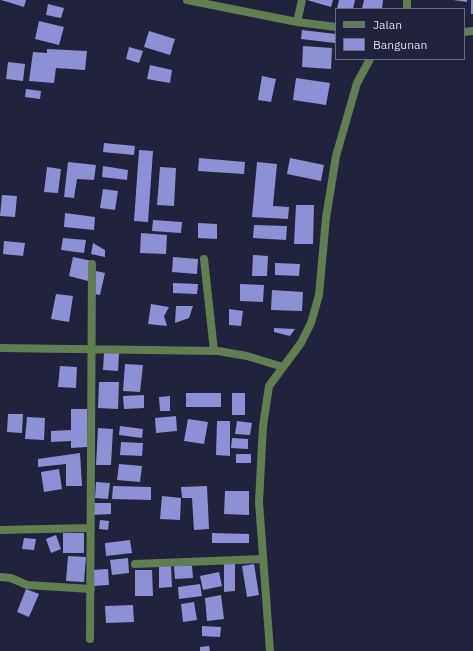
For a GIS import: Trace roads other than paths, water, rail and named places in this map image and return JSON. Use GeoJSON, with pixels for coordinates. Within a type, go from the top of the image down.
{"type":"FeatureCollection","features":[{"type":"Feature","properties":{"kind":"street"},"geometry":{"type":"LineString","coordinates":[[187,0],[297,22],[335,27]]}},
{"type":"Feature","properties":{"kind":"street"},"geometry":{"type":"LineString","coordinates":[[297,22],[302,0]]}},
{"type":"Feature","properties":{"kind":"street"},"geometry":{"type":"LineString","coordinates":[[270,651],[259,502],[263,426],[269,386],[301,343],[311,323],[319,295],[326,218],[336,156],[357,83],[369,60]]}},
{"type":"Feature","properties":{"kind":"street"},"geometry":{"type":"LineString","coordinates":[[204,259],[214,351]]}},
{"type":"Feature","properties":{"kind":"street"},"geometry":{"type":"LineString","coordinates":[[90,639],[92,264]]}},
{"type":"Feature","properties":{"kind":"street"},"geometry":{"type":"LineString","coordinates":[[0,348],[214,351],[247,356],[283,367]]}},
{"type":"Feature","properties":{"kind":"street"},"geometry":{"type":"LineString","coordinates":[[0,530],[91,528]]}},
{"type":"Feature","properties":{"kind":"street"},"geometry":{"type":"LineString","coordinates":[[135,564],[263,559]]}},
{"type":"Feature","properties":{"kind":"street"},"geometry":{"type":"LineString","coordinates":[[0,577],[12,578],[27,585],[91,589]]}}]}
